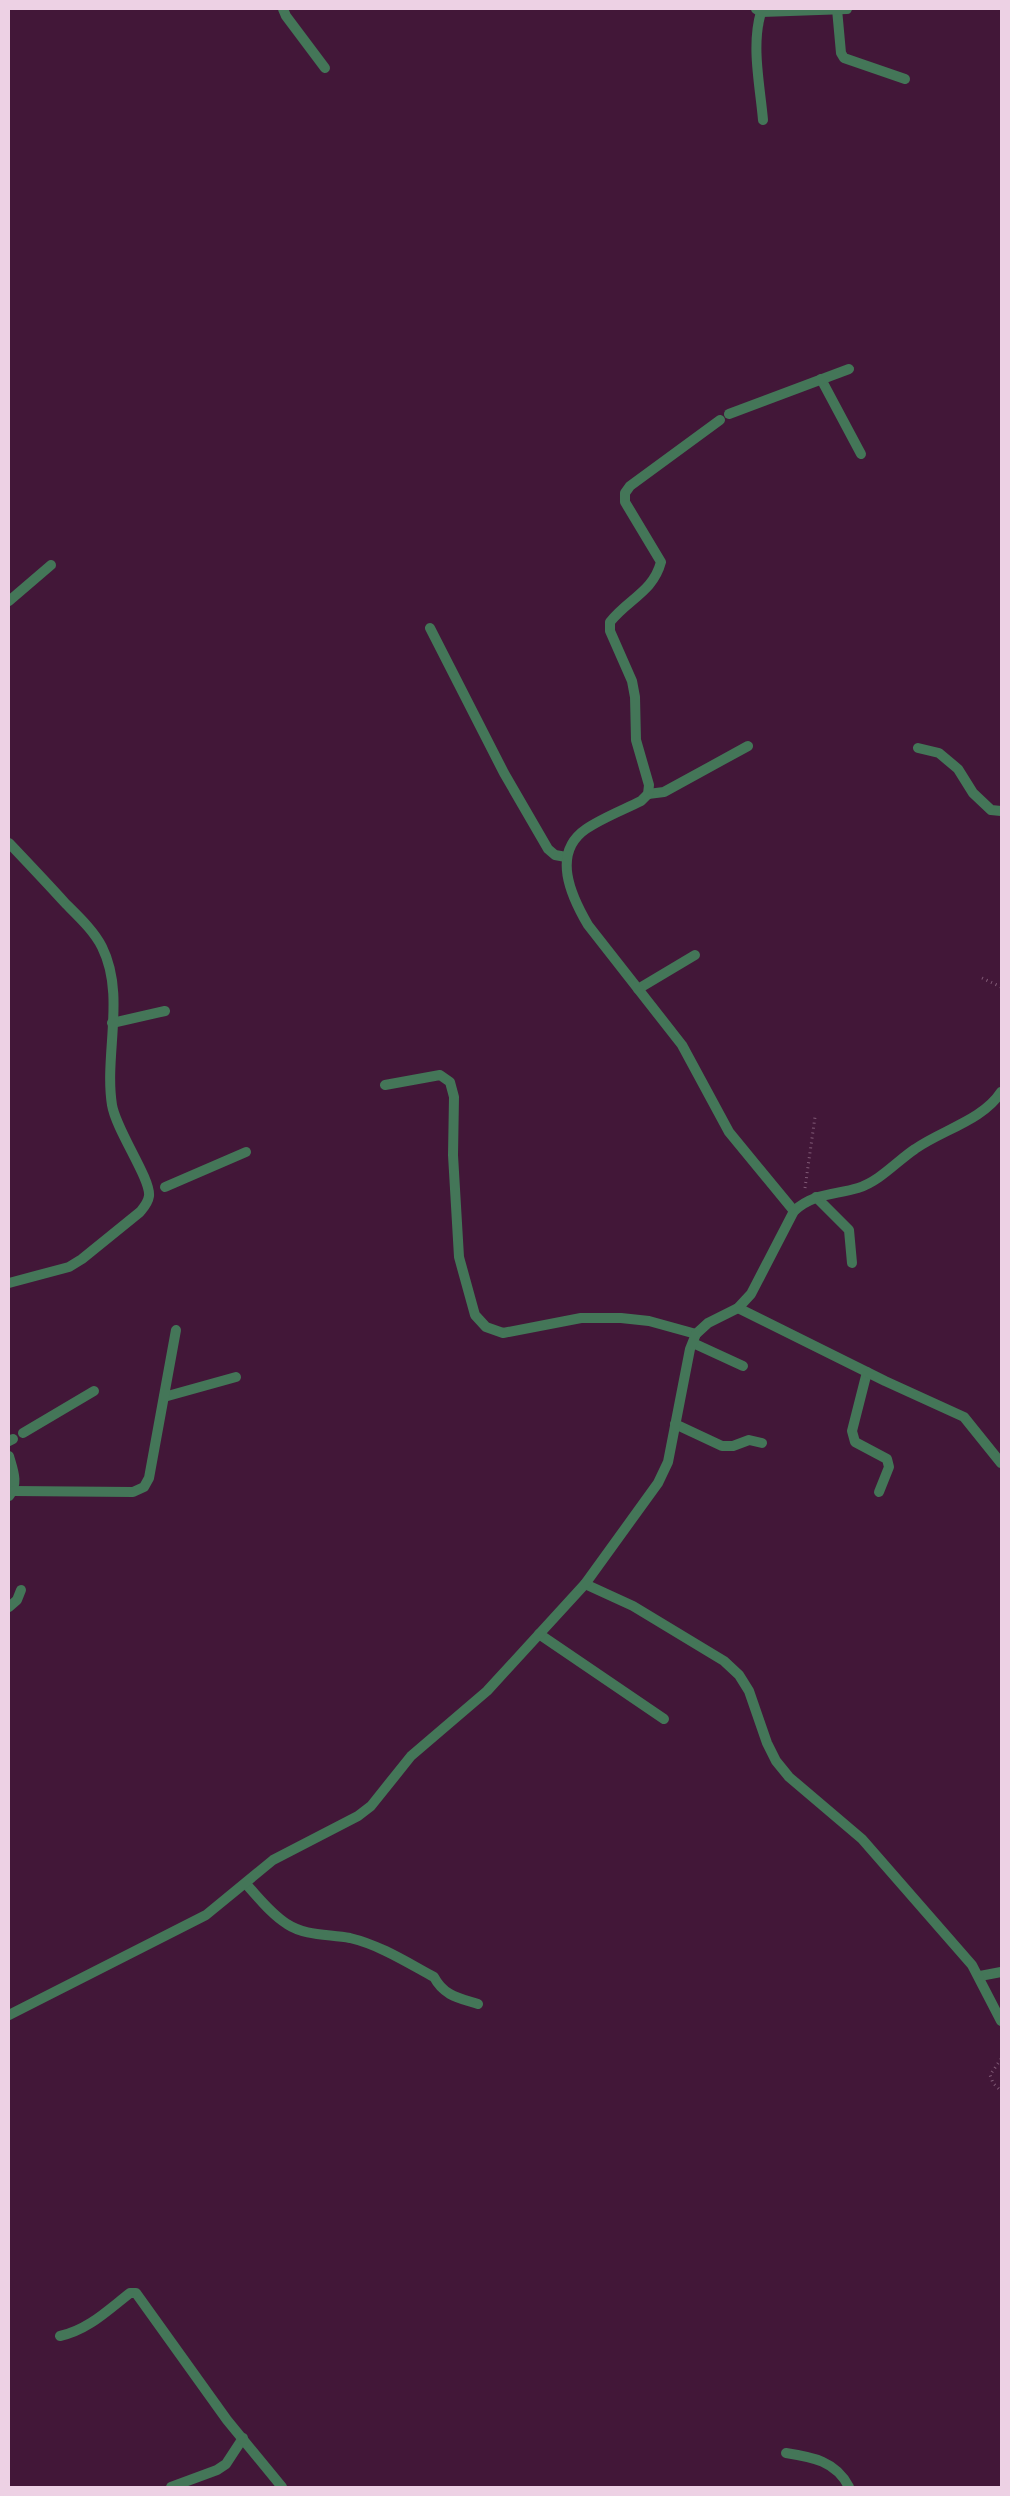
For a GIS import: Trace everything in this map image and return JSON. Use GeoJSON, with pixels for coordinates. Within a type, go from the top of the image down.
{"type":"FeatureCollection","features":[{"type":"Feature","properties":{"kind":"street"},"geometry":{"type":"LineString","coordinates":[[283,9],[286,16],[325,68]]}},
{"type":"Feature","properties":{"kind":"street"},"geometry":{"type":"LineString","coordinates":[[838,9],[841,53],[844,58],[905,79]]}},
{"type":"Feature","properties":{"kind":"street"},"geometry":{"type":"LineString","coordinates":[[763,120],[756,47],[758,10],[847,9]]}},
{"type":"Feature","properties":{"kind":"street"},"geometry":{"type":"LineString","coordinates":[[730,414],[849,369]]}},
{"type":"Feature","properties":{"kind":"street"},"geometry":{"type":"LineString","coordinates":[[820,379],[861,454]]}},
{"type":"Feature","properties":{"kind":"street"},"geometry":{"type":"LineString","coordinates":[[648,794],[649,785],[636,740],[633,689],[610,630],[610,622],[651,584],[657,576],[661,562],[625,502],[625,493],[630,486],[720,420]]}},
{"type":"Feature","properties":{"kind":"street"},"geometry":{"type":"LineString","coordinates":[[9,601],[51,565]]}},
{"type":"Feature","properties":{"kind":"street"},"geometry":{"type":"LineString","coordinates":[[430,628],[504,773],[548,849],[555,855],[566,857]]}},
{"type":"Feature","properties":{"kind":"street"},"geometry":{"type":"LineString","coordinates":[[748,746],[664,792],[648,794],[641,801],[586,829],[575,839],[566,857],[567,876],[578,909],[588,925],[682,1045],[729,1132],[794,1211]]}},
{"type":"Feature","properties":{"kind":"street"},"geometry":{"type":"LineString","coordinates":[[918,748],[939,754],[958,769],[973,792],[991,810],[1001,811]]}},
{"type":"Feature","properties":{"kind":"street"},"geometry":{"type":"LineString","coordinates":[[9,843],[89,928],[102,948],[110,968],[113,1000],[110,1085],[112,1107],[120,1132],[147,1184],[157,1190]]}},
{"type":"Feature","properties":{"kind":"street"},"geometry":{"type":"LineString","coordinates":[[638,989],[695,955]]}},
{"type":"Feature","properties":{"kind":"street"},"geometry":{"type":"LineString","coordinates":[[112,1023],[165,1012]]}},
{"type":"Feature","properties":{"kind":"street"},"geometry":{"type":"LineString","coordinates":[[385,1085],[440,1075],[450,1082],[454,1097],[453,1155],[459,1257],[475,1315],[486,1327],[503,1333],[581,1318],[621,1318],[649,1321],[694,1338],[743,1366]]}},
{"type":"Feature","properties":{"kind":"street"},"geometry":{"type":"LineString","coordinates":[[9,2015],[206,1915],[273,1860],[358,1816],[371,1806],[411,1756],[487,1691],[586,1584],[658,1483],[668,1462],[694,1338],[708,1323],[738,1308],[751,1294],[794,1211],[803,1202],[816,1196],[858,1188],[875,1180],[915,1149],[982,1111],[1001,1092]]}},
{"type":"Feature","properties":{"kind":"street"},"geometry":{"type":"LineString","coordinates":[[9,1283],[56,1271],[82,1259],[140,1212],[157,1190],[246,1152]]}},
{"type":"Feature","properties":{"kind":"street"},"geometry":{"type":"LineString","coordinates":[[816,1196],[849,1230],[852,1263]]}},
{"type":"Feature","properties":{"kind":"street"},"geometry":{"type":"LineString","coordinates":[[738,1308],[867,1372],[964,1417],[1001,1462]]}},
{"type":"Feature","properties":{"kind":"street"},"geometry":{"type":"LineString","coordinates":[[9,1456],[15,1481],[11,1494],[132,1492],[144,1487],[149,1478],[176,1330]]}},
{"type":"Feature","properties":{"kind":"street"},"geometry":{"type":"LineString","coordinates":[[867,1372],[852,1431],[855,1442],[887,1459],[890,1467],[880,1492]]}},
{"type":"Feature","properties":{"kind":"street"},"geometry":{"type":"LineString","coordinates":[[164,1397],[236,1377]]}},
{"type":"Feature","properties":{"kind":"street"},"geometry":{"type":"LineString","coordinates":[[23,1433],[94,1391]]}},
{"type":"Feature","properties":{"kind":"street"},"geometry":{"type":"LineString","coordinates":[[675,1424],[722,1446],[733,1446],[749,1440],[762,1442]]}},
{"type":"Feature","properties":{"kind":"street"},"geometry":{"type":"LineString","coordinates":[[586,1584],[633,1606],[724,1661],[739,1675],[750,1691],[766,1743],[789,1777],[862,1839],[980,1976],[1001,2021]]}},
{"type":"Feature","properties":{"kind":"street"},"geometry":{"type":"LineString","coordinates":[[9,1607],[17,1600],[21,1590]]}},
{"type":"Feature","properties":{"kind":"street"},"geometry":{"type":"LineString","coordinates":[[539,1634],[664,1718]]}},
{"type":"Feature","properties":{"kind":"street"},"geometry":{"type":"LineString","coordinates":[[246,1884],[274,1914],[288,1925],[304,1932],[351,1938],[366,1944],[434,1977],[440,1987],[449,1995],[478,2004]]}},
{"type":"Feature","properties":{"kind":"street"},"geometry":{"type":"LineString","coordinates":[[980,1976],[1001,1972]]}},
{"type":"Feature","properties":{"kind":"street"},"geometry":{"type":"LineString","coordinates":[[60,2336],[89,2326],[130,2293],[136,2292],[217,2406],[282,2487]]}},
{"type":"Feature","properties":{"kind":"street"},"geometry":{"type":"LineString","coordinates":[[171,2487],[217,2470],[226,2464],[243,2438]]}},
{"type":"Feature","properties":{"kind":"street"},"geometry":{"type":"LineString","coordinates":[[786,2454],[815,2457],[838,2470],[849,2487]]}},
{"type":"Feature","properties":{"kind":"path"},"geometry":{"type":"LineString","coordinates":[[982,978],[1001,987]]}},
{"type":"Feature","properties":{"kind":"path"},"geometry":{"type":"LineString","coordinates":[[803,1202],[815,1117]]}},
{"type":"Feature","properties":{"kind":"path"},"geometry":{"type":"LineString","coordinates":[[1001,2059],[990,2074],[993,2084],[1001,2091]]}}]}
